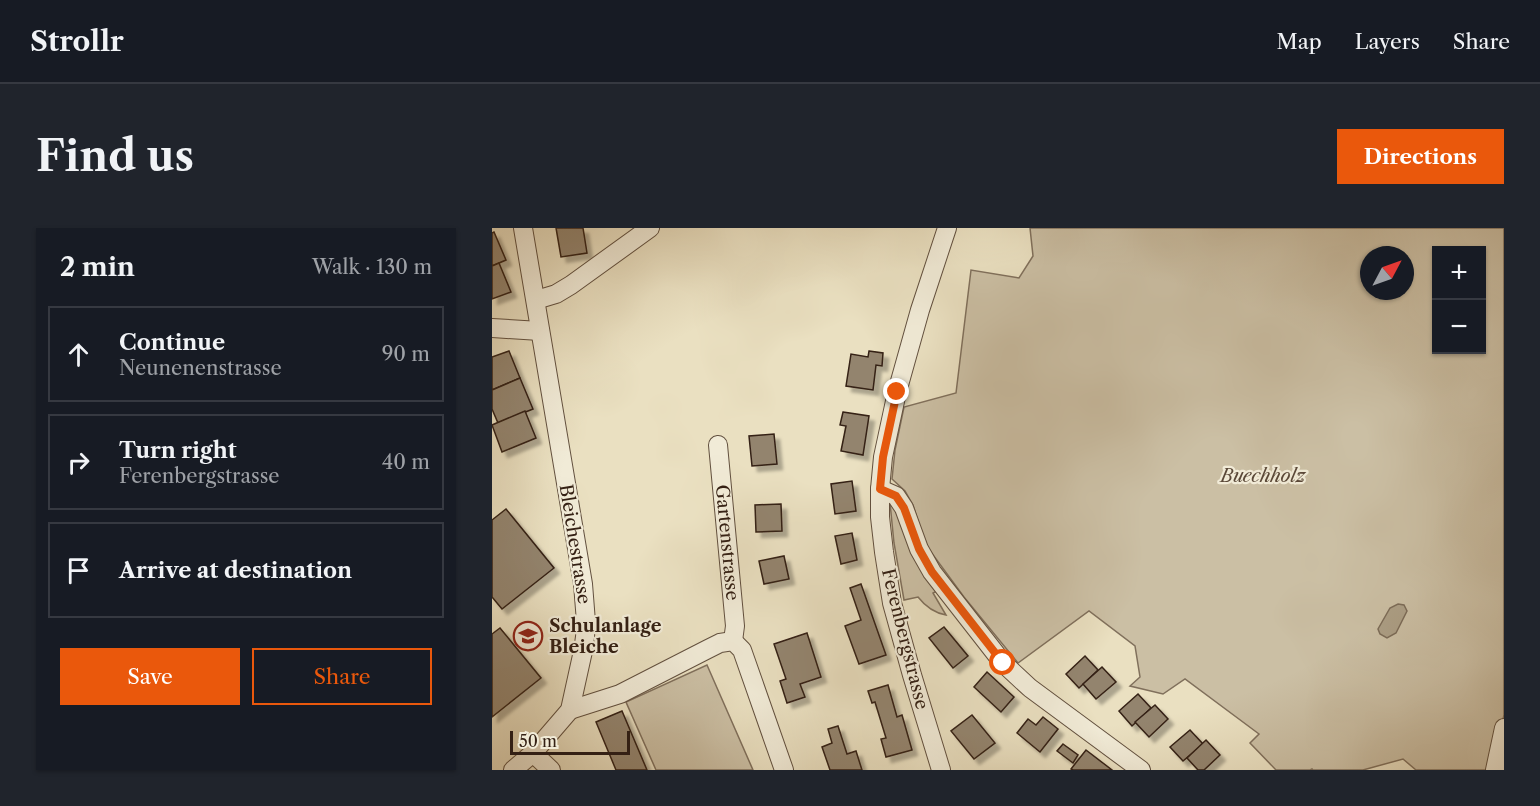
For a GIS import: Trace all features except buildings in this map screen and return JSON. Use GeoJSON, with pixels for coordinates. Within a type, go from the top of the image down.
{"type":"FeatureCollection","features":[{"type":"Feature","properties":{"kind":"street","name":"Bleichestrasse"},"geometry":{"type":"LineString","coordinates":[[513,770],[533,753],[570,710],[583,651],[586,622],[583,584],[523,228]]}},
{"type":"Feature","properties":{"kind":"street"},"geometry":{"type":"LineString","coordinates":[[536,300],[556,294],[571,285],[650,228]]}},
{"type":"Feature","properties":{"kind":"street","name":"Ferenbergstrasse"},"geometry":{"type":"LineString","coordinates":[[941,770],[892,603],[880,517],[880,489],[883,457],[897,392],[920,310],[947,228]]}},
{"type":"Feature","properties":{"kind":"street"},"geometry":{"type":"LineString","coordinates":[[492,328],[540,331]]}},
{"type":"Feature","properties":{"kind":"street","name":"Gartenstrasse"},"geometry":{"type":"LineString","coordinates":[[718,445],[735,626],[733,641]]}},
{"type":"Feature","properties":{"kind":"street"},"geometry":{"type":"LineString","coordinates":[[880,489],[896,496],[904,508],[919,549],[932,572],[1003,663],[1030,688],[1141,770]]}},
{"type":"Feature","properties":{"kind":"street"},"geometry":{"type":"LineString","coordinates":[[570,710],[620,694],[720,643],[733,641],[742,650],[784,770]]}},
{"type":"Feature","properties":{"kind":"street"},"geometry":{"type":"LineString","coordinates":[[1495,770],[1504,728]]}},
{"type":"Feature","properties":{"kind":"street"},"geometry":{"type":"LineString","coordinates":[[533,753],[551,770]]}},
{"type":"Feature","properties":{"kind":"green space","name":"Buechholz"},"geometry":{"type":"Polygon","coordinates":[[[1030,228],[1504,228],[1504,715],[1492,770],[1416,770],[1403,759],[1363,770],[1276,770],[1250,743],[1259,734],[1185,679],[1163,694],[1130,686],[1140,677],[1135,646],[1089,611],[1018,663],[964,597],[925,544],[913,505],[905,491],[892,479],[895,450],[904,407],[956,393],[971,270],[1019,278],[1033,256],[1030,228]]]}},
{"type":"Feature","properties":{"kind":"green space"},"geometry":{"type":"Polygon","coordinates":[[[890,503],[895,505],[937,591],[933,593],[946,615],[931,609],[918,597],[904,600],[890,503]]]}},
{"type":"Feature","properties":{"kind":"green space"},"geometry":{"type":"Polygon","coordinates":[[[707,665],[753,770],[656,770],[626,702],[707,665]]]}},
{"type":"Feature","properties":{"kind":"shaded area"},"geometry":{"type":"Polygon","coordinates":[[[1398,604],[1404,605],[1407,611],[1396,633],[1387,638],[1380,634],[1378,629],[1390,608],[1398,604]]]}},
{"type":"Feature","properties":{"kind":"place","name":"Schulanlage Bleiche"},"geometry":{"type":"Point","coordinates":[528,636]}},
{"type":"Feature","properties":{"kind":"route"},"geometry":{"type":"LineString","coordinates":[[897,392],[880,474],[880,489],[896,496],[904,508],[919,549],[932,572],[1003,663]]}}]}
